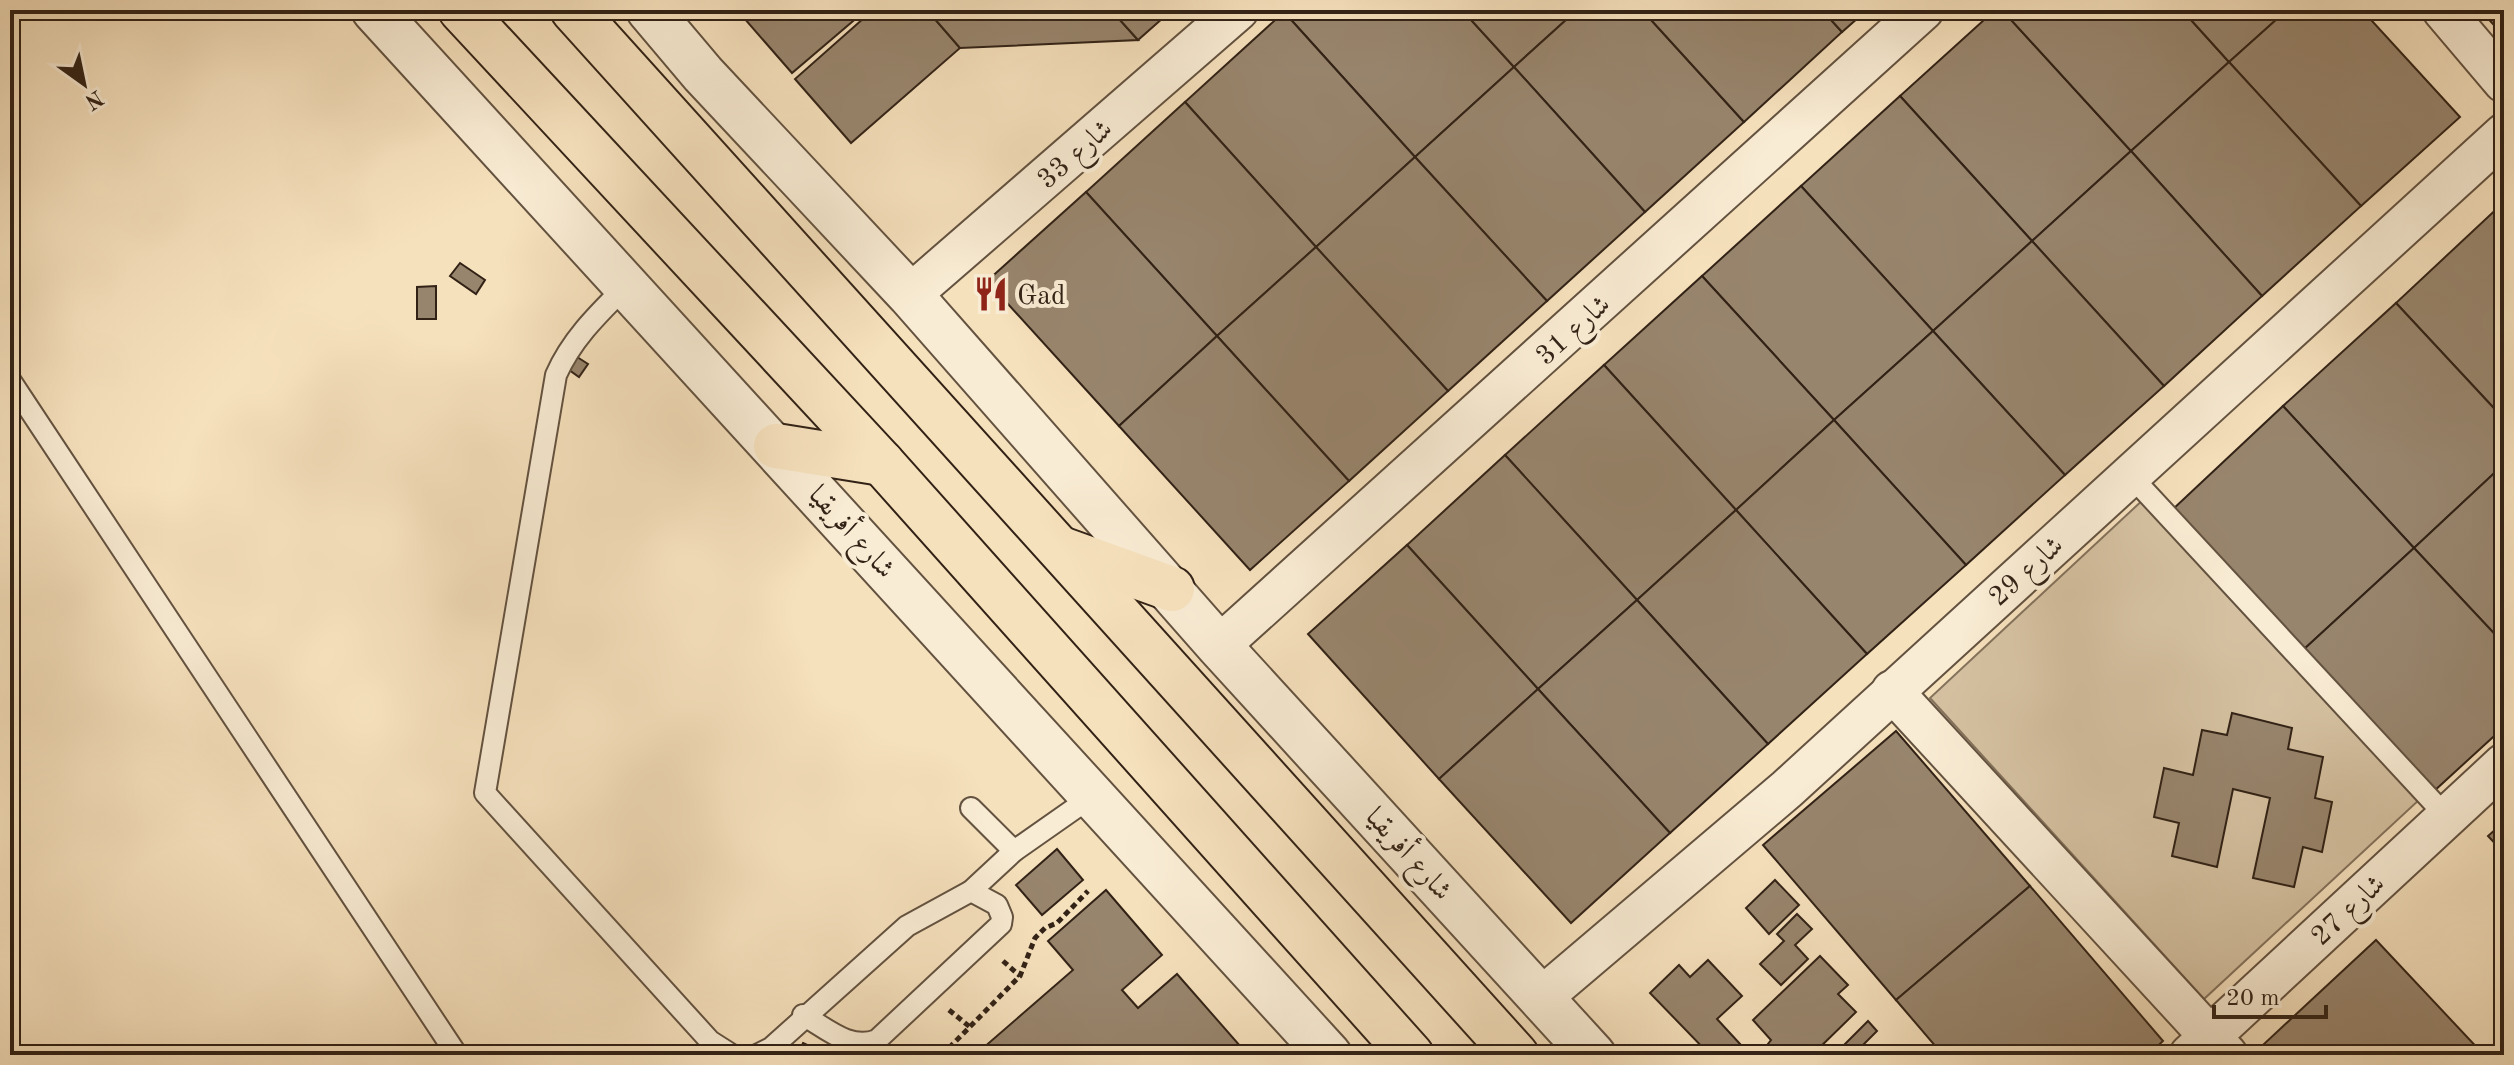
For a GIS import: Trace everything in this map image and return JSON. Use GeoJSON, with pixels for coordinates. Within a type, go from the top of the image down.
{"type":"FeatureCollection","features":[{"type":"Feature","properties":{"kind":"highway"},"geometry":{"type":"LineString","coordinates":[[461,10],[882,463],[1411,1055]]}},
{"type":"Feature","properties":{"kind":"highway","name":"شارع أفريقيا"},"geometry":{"type":"LineString","coordinates":[[573,10],[1516,1055]]}},
{"type":"Feature","properties":{"kind":"highway"},"geometry":{"type":"LineString","coordinates":[[776,446],[882,463]]}},
{"type":"Feature","properties":{"kind":"highway"},"geometry":{"type":"LineString","coordinates":[[1056,547],[1172,589]]}},
{"type":"Feature","properties":{"kind":"street","name":"شارع أفريقيا"},"geometry":{"type":"LineString","coordinates":[[374,10],[776,446],[1329,1055]]}},
{"type":"Feature","properties":{"kind":"street","name":"شارع أفريقيا"},"geometry":{"type":"LineString","coordinates":[[649,10],[703,74],[910,295],[1219,646],[1593,1055]]}},
{"type":"Feature","properties":{"kind":"street","name":"شارع 33"},"geometry":{"type":"LineString","coordinates":[[910,295],[1238,10]]}},
{"type":"Feature","properties":{"kind":"street","name":"شارع 31"},"geometry":{"type":"LineString","coordinates":[[1219,646],[1923,10]]}},
{"type":"Feature","properties":{"kind":"street"},"geometry":{"type":"LineString","coordinates":[[2443,10],[2504,82]]}},
{"type":"Feature","properties":{"kind":"street","name":"شارع 29"},"geometry":{"type":"LineString","coordinates":[[1541,998],[1787,789],[2504,134]]}},
{"type":"Feature","properties":{"kind":"street"},"geometry":{"type":"LineString","coordinates":[[1892,691],[2209,1049]]}},
{"type":"Feature","properties":{"kind":"street","name":"شارع 27"},"geometry":{"type":"LineString","coordinates":[[2209,1049],[2446,816],[2504,764]]}},
{"type":"Feature","properties":{"kind":"lane"},"geometry":{"type":"LineString","coordinates":[[626,286],[566,352],[556,375],[485,793],[710,1041],[732,1055]]}},
{"type":"Feature","properties":{"kind":"lane"},"geometry":{"type":"LineString","coordinates":[[10,380],[457,1055]]}},
{"type":"Feature","properties":{"kind":"lane"},"geometry":{"type":"LineString","coordinates":[[2130,475],[2446,816]]}},
{"type":"Feature","properties":{"kind":"lane"},"geometry":{"type":"LineString","coordinates":[[757,1055],[771,1048],[803,1015],[907,926],[971,891],[1014,851],[1094,795]]}},
{"type":"Feature","properties":{"kind":"lane"},"geometry":{"type":"LineString","coordinates":[[971,808],[1014,851]]}},
{"type":"Feature","properties":{"kind":"lane"},"geometry":{"type":"LineString","coordinates":[[803,1015],[867,1049],[1001,924],[1002,917],[997,905],[971,891]]}},
{"type":"Feature","properties":{"kind":"path"},"geometry":{"type":"LineString","coordinates":[[942,1055],[1020,976],[1035,938],[1045,928],[1057,923],[1088,891]]}},
{"type":"Feature","properties":{"kind":"shaded area"},"geometry":{"type":"Polygon","coordinates":[[[2146,497],[2420,799],[2204,999],[1930,698],[2146,497]]]}},
{"type":"Feature","properties":{"kind":"building"},"geometry":{"type":"Polygon","coordinates":[[[737,10],[866,10],[792,73],[737,10]]]}},
{"type":"Feature","properties":{"kind":"building"},"geometry":{"type":"Polygon","coordinates":[[[873,10],[927,10],[960,48],[851,143],[795,79],[873,10]]]}},
{"type":"Feature","properties":{"kind":"building"},"geometry":{"type":"Polygon","coordinates":[[[927,10],[1111,10],[1138,40],[960,48],[927,10]]]}},
{"type":"Feature","properties":{"kind":"building"},"geometry":{"type":"Polygon","coordinates":[[[1111,10],[1172,10],[1138,40],[1111,10]]]}},
{"type":"Feature","properties":{"kind":"building"},"geometry":{"type":"Polygon","coordinates":[[[1462,10],[1514,67],[1415,157],[1284,12],[1462,10]]]}},
{"type":"Feature","properties":{"kind":"building"},"geometry":{"type":"Polygon","coordinates":[[[1462,10],[1577,10],[1514,67],[1462,10]]]}},
{"type":"Feature","properties":{"kind":"building"},"geometry":{"type":"Polygon","coordinates":[[[1577,10],[1642,10],[1744,122],[1645,212],[1514,67],[1577,10]]]}},
{"type":"Feature","properties":{"kind":"building"},"geometry":{"type":"Polygon","coordinates":[[[1642,10],[1822,10],[1842,32],[1744,122],[1642,10]]]}},
{"type":"Feature","properties":{"kind":"building"},"geometry":{"type":"Polygon","coordinates":[[[1822,10],[1867,10],[1842,32],[1822,10]]]}},
{"type":"Feature","properties":{"kind":"building"},"geometry":{"type":"Polygon","coordinates":[[[1995,10],[2002,10],[2131,151],[2032,241],[1900,96],[1995,10]]]}},
{"type":"Feature","properties":{"kind":"building"},"geometry":{"type":"Polygon","coordinates":[[[2002,10],[2182,10],[2229,62],[2131,151],[2002,10]]]}},
{"type":"Feature","properties":{"kind":"building"},"geometry":{"type":"Polygon","coordinates":[[[2182,10],[2287,10],[2229,62],[2182,10]]]}},
{"type":"Feature","properties":{"kind":"building"},"geometry":{"type":"Polygon","coordinates":[[[2287,10],[2362,10],[2460,117],[2361,206],[2229,62],[2287,10]]]}},
{"type":"Feature","properties":{"kind":"building"},"geometry":{"type":"Polygon","coordinates":[[[2480,10],[2504,10],[2504,36],[2480,10]]]}},
{"type":"Feature","properties":{"kind":"building"},"geometry":{"type":"Polygon","coordinates":[[[1284,12],[1415,157],[1316,247],[1185,102],[1284,12]]]}},
{"type":"Feature","properties":{"kind":"building"},"geometry":{"type":"Polygon","coordinates":[[[2229,62],[2361,206],[2262,296],[2131,151],[2229,62]]]}},
{"type":"Feature","properties":{"kind":"building"},"geometry":{"type":"Polygon","coordinates":[[[1514,67],[1645,212],[1547,301],[1415,157],[1514,67]]]}},
{"type":"Feature","properties":{"kind":"building"},"geometry":{"type":"Polygon","coordinates":[[[1900,96],[2032,241],[1933,331],[1801,186],[1900,96]]]}},
{"type":"Feature","properties":{"kind":"building"},"geometry":{"type":"Polygon","coordinates":[[[1185,102],[1316,247],[1217,336],[1086,192],[1185,102]]]}},
{"type":"Feature","properties":{"kind":"building"},"geometry":{"type":"Polygon","coordinates":[[[2131,151],[2262,296],[2164,386],[2032,241],[2131,151]]]}},
{"type":"Feature","properties":{"kind":"building"},"geometry":{"type":"Polygon","coordinates":[[[1415,157],[1547,301],[1448,391],[1316,247],[1415,157]]]}},
{"type":"Feature","properties":{"kind":"building"},"geometry":{"type":"Polygon","coordinates":[[[1801,186],[1933,331],[1834,420],[1702,276],[1801,186]]]}},
{"type":"Feature","properties":{"kind":"building"},"geometry":{"type":"Polygon","coordinates":[[[1086,192],[1217,336],[1119,426],[987,281],[1086,192]]]}},
{"type":"Feature","properties":{"kind":"building"},"geometry":{"type":"Polygon","coordinates":[[[2504,202],[2504,419],[2396,303],[2504,202]]]}},
{"type":"Feature","properties":{"kind":"building"},"geometry":{"type":"Polygon","coordinates":[[[2032,241],[2164,386],[2065,475],[1933,331],[2032,241]]]}},
{"type":"Feature","properties":{"kind":"building"},"geometry":{"type":"Polygon","coordinates":[[[1316,247],[1448,391],[1349,481],[1217,336],[1316,247]]]}},
{"type":"Feature","properties":{"kind":"building"},"geometry":{"type":"Polygon","coordinates":[[[460,263],[485,280],[476,294],[450,276],[460,263]]]}},
{"type":"Feature","properties":{"kind":"building"},"geometry":{"type":"Polygon","coordinates":[[[1702,276],[1834,420],[1736,510],[1604,365],[1702,276]]]}},
{"type":"Feature","properties":{"kind":"building"},"geometry":{"type":"Polygon","coordinates":[[[436,286],[436,319],[417,319],[417,287],[436,286]]]}},
{"type":"Feature","properties":{"kind":"building"},"geometry":{"type":"Polygon","coordinates":[[[2396,303],[2504,419],[2504,464],[2414,548],[2283,406],[2396,303]]]}},
{"type":"Feature","properties":{"kind":"building"},"geometry":{"type":"Polygon","coordinates":[[[1933,331],[2065,475],[1966,565],[1834,420],[1933,331]]]}},
{"type":"Feature","properties":{"kind":"building"},"geometry":{"type":"Polygon","coordinates":[[[1217,336],[1349,481],[1250,570],[1119,426],[1217,336]]]}},
{"type":"Feature","properties":{"kind":"building"},"geometry":{"type":"Polygon","coordinates":[[[574,355],[588,364],[579,377],[565,367],[574,355]]]}},
{"type":"Feature","properties":{"kind":"building"},"geometry":{"type":"Polygon","coordinates":[[[1604,365],[1736,510],[1637,600],[1505,455],[1604,365]]]}},
{"type":"Feature","properties":{"kind":"building"},"geometry":{"type":"Polygon","coordinates":[[[2283,406],[2414,548],[2302,651],[2171,511],[2283,406]]]}},
{"type":"Feature","properties":{"kind":"building"},"geometry":{"type":"Polygon","coordinates":[[[1834,420],[1966,565],[1867,654],[1736,510],[1834,420]]]}},
{"type":"Feature","properties":{"kind":"building"},"geometry":{"type":"Polygon","coordinates":[[[1505,455],[1637,600],[1538,689],[1407,545],[1505,455]]]}},
{"type":"Feature","properties":{"kind":"building"},"geometry":{"type":"Polygon","coordinates":[[[2504,464],[2504,644],[2414,548],[2504,464]]]}},
{"type":"Feature","properties":{"kind":"building"},"geometry":{"type":"Polygon","coordinates":[[[1736,510],[1867,654],[1768,744],[1637,600],[1736,510]]]}},
{"type":"Feature","properties":{"kind":"building"},"geometry":{"type":"Polygon","coordinates":[[[1407,545],[1538,689],[1439,779],[1308,634],[1407,545]]]}},
{"type":"Feature","properties":{"kind":"building"},"geometry":{"type":"Polygon","coordinates":[[[2414,548],[2504,644],[2504,727],[2433,792],[2302,651],[2414,548]]]}},
{"type":"Feature","properties":{"kind":"building"},"geometry":{"type":"Polygon","coordinates":[[[1637,600],[1768,744],[1670,833],[1538,689],[1637,600]]]}},
{"type":"Feature","properties":{"kind":"building"},"geometry":{"type":"Polygon","coordinates":[[[1538,689],[1670,833],[1571,923],[1439,779],[1538,689]]]}},
{"type":"Feature","properties":{"kind":"building"},"geometry":{"type":"Polygon","coordinates":[[[2232,713],[2292,728],[2288,749],[2323,757],[2315,798],[2332,802],[2322,852],[2303,847],[2294,887],[2253,878],[2270,798],[2233,789],[2217,867],[2172,856],[2179,823],[2154,817],[2164,768],[2193,775],[2202,730],[2227,735],[2232,713]]]}},
{"type":"Feature","properties":{"kind":"building"},"geometry":{"type":"Polygon","coordinates":[[[1896,731],[2030,886],[1896,1000],[1763,845],[1896,731]]]}},
{"type":"Feature","properties":{"kind":"building"},"geometry":{"type":"Polygon","coordinates":[[[2504,822],[2504,853],[2488,836],[2504,822]]]}},
{"type":"Feature","properties":{"kind":"building"},"geometry":{"type":"Polygon","coordinates":[[[1057,849],[1083,880],[1042,915],[1016,885],[1057,849]]]}},
{"type":"Feature","properties":{"kind":"building"},"geometry":{"type":"Polygon","coordinates":[[[1775,880],[1799,905],[1769,934],[1746,908],[1775,880]]]}},
{"type":"Feature","properties":{"kind":"building"},"geometry":{"type":"Polygon","coordinates":[[[2030,886],[2163,1041],[2148,1055],[1943,1055],[1896,1000],[2030,886]]]}},
{"type":"Feature","properties":{"kind":"building"},"geometry":{"type":"Polygon","coordinates":[[[1106,890],[1162,955],[1122,990],[1138,1008],[1177,974],[1248,1055],[975,1055],[1073,970],[1048,941],[1106,890]]]}},
{"type":"Feature","properties":{"kind":"building"},"geometry":{"type":"Polygon","coordinates":[[[1797,914],[1812,929],[1795,945],[1808,959],[1781,985],[1760,964],[1784,941],[1777,934],[1797,914]]]}},
{"type":"Feature","properties":{"kind":"building"},"geometry":{"type":"Polygon","coordinates":[[[2376,940],[2484,1055],[2274,1055],[2264,1044],[2376,940]]]}},
{"type":"Feature","properties":{"kind":"building"},"geometry":{"type":"Polygon","coordinates":[[[1820,956],[1848,985],[1838,994],[1856,1012],[1813,1054],[1809,1050],[1803,1055],[1778,1055],[1768,1044],[1771,1040],[1753,1020],[1820,956]]]}},
{"type":"Feature","properties":{"kind":"building"},"geometry":{"type":"Polygon","coordinates":[[[1708,960],[1742,996],[1717,1019],[1741,1045],[1734,1052],[1737,1055],[1710,1055],[1650,993],[1679,965],[1690,977],[1708,960]]]}},
{"type":"Feature","properties":{"kind":"building"},"geometry":{"type":"Polygon","coordinates":[[[1868,1021],[1877,1031],[1853,1055],[1834,1055],[1868,1021]]]}},
{"type":"Feature","properties":{"kind":"building"},"geometry":{"type":"Polygon","coordinates":[[[803,1043],[828,1055],[798,1055],[803,1043]]]}},
{"type":"Feature","properties":{"kind":"place","name":"Gad"},"geometry":{"type":"Point","coordinates":[991,294]}}]}
